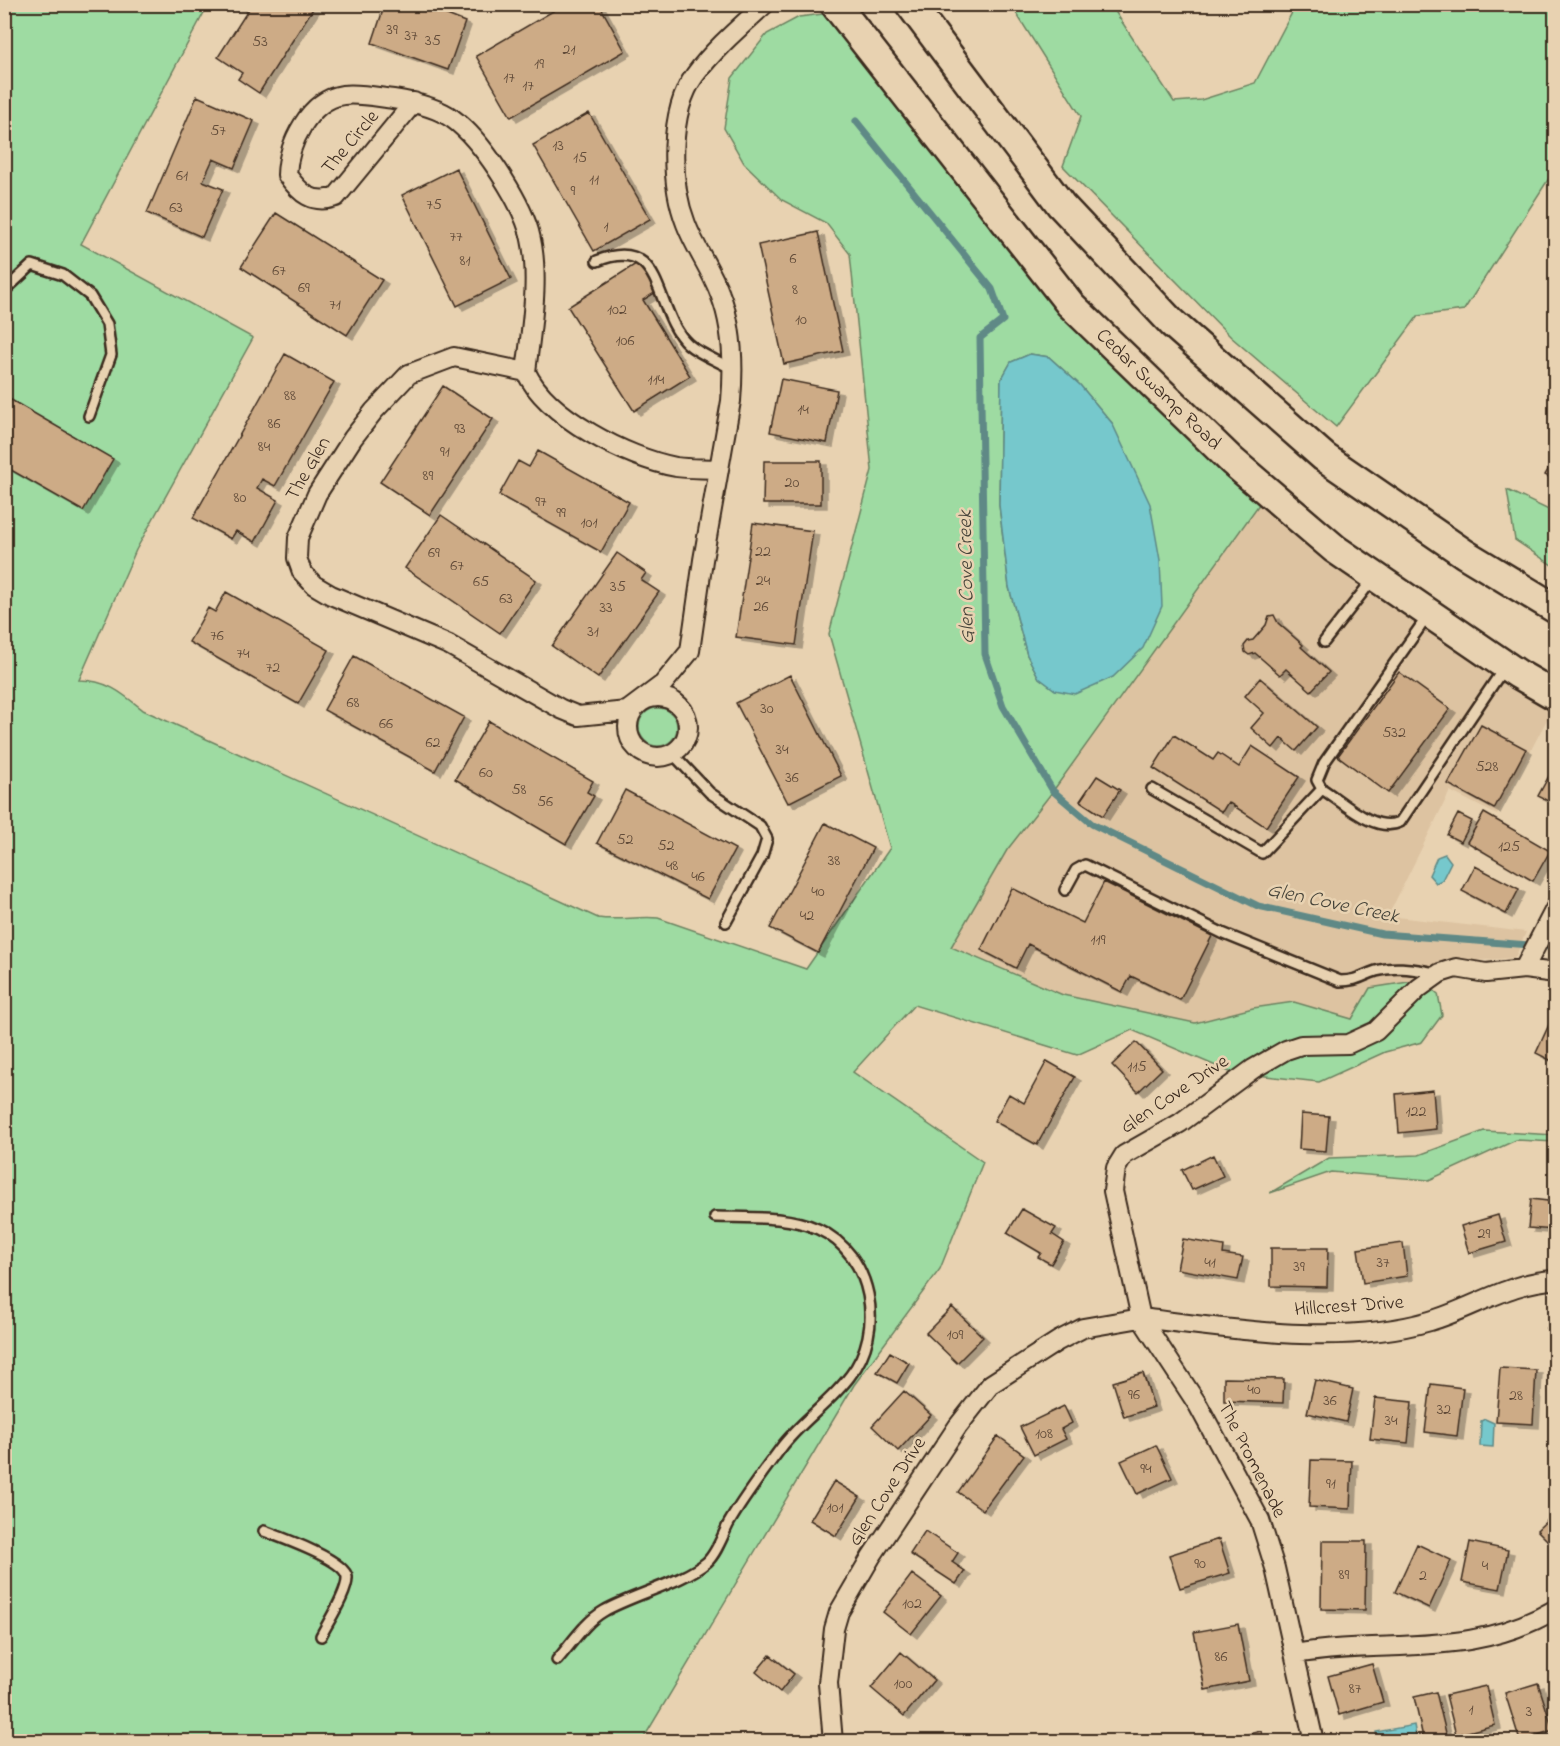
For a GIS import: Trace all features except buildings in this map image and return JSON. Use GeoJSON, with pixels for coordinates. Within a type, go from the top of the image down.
{"type":"FeatureCollection","features":[{"type":"Feature","properties":{"kind":"main road","name":"Cedar Swamp Road"},"geometry":{"type":"LineString","coordinates":[[836,4],[1070,304],[1232,461],[1335,549],[1505,666],[1556,696]]}},
{"type":"Feature","properties":{"kind":"main road"},"geometry":{"type":"LineString","coordinates":[[910,4],[1061,205],[1172,323],[1324,457],[1465,554],[1556,609]]}},
{"type":"Feature","properties":{"kind":"street","name":"The Glen"},"geometry":{"type":"LineString","coordinates":[[526,372],[454,357],[409,374],[353,438],[317,494],[298,538],[297,558],[302,572],[314,585],[332,595],[449,645],[561,709],[578,716],[627,711],[663,684],[690,651],[718,469],[731,401],[732,369],[729,325],[720,294],[686,224],[674,176],[677,112],[694,76],[729,37],[765,4]]}},
{"type":"Feature","properties":{"kind":"street","name":"The Circle"},"geometry":{"type":"LineString","coordinates":[[414,102],[368,161],[336,197],[314,200],[304,196],[287,175],[287,159],[298,130],[325,102],[342,95],[414,102],[451,117],[463,126],[489,157],[519,207],[529,233],[534,281],[526,372]]}},
{"type":"Feature","properties":{"kind":"street"},"geometry":{"type":"LineString","coordinates":[[526,372],[534,388],[553,408],[608,442],[669,465],[718,469]]}},
{"type":"Feature","properties":{"kind":"street","name":"The Glen"},"geometry":{"type":"LineString","coordinates":[[661,697],[679,704],[685,712],[688,721],[685,740],[672,753],[652,756],[643,752],[630,737],[630,717],[642,701],[661,697]]}},
{"type":"Feature","properties":{"kind":"street"},"geometry":{"type":"LineString","coordinates":[[1527,964],[1556,907]]}},
{"type":"Feature","properties":{"kind":"street"},"geometry":{"type":"LineString","coordinates":[[1440,973],[1456,969],[1486,973],[1527,964],[1556,973]]}},
{"type":"Feature","properties":{"kind":"street","name":"Glen Cove Drive"},"geometry":{"type":"LineString","coordinates":[[833,1742],[828,1683],[834,1629],[839,1612],[871,1557],[958,1426],[990,1384],[1048,1346],[1083,1328],[1140,1318],[1113,1191],[1116,1168],[1124,1155],[1180,1123],[1253,1069],[1286,1050],[1300,1045],[1347,1044],[1376,1031],[1419,988],[1440,973]]}},
{"type":"Feature","properties":{"kind":"street","name":"Hillcrest Drive"},"geometry":{"type":"LineString","coordinates":[[1140,1318],[1275,1334],[1375,1331],[1430,1322],[1522,1286],[1556,1280]]}},
{"type":"Feature","properties":{"kind":"street","name":"The Promenade"},"geometry":{"type":"LineString","coordinates":[[1140,1318],[1198,1405],[1260,1520],[1275,1568],[1314,1742]]}},
{"type":"Feature","properties":{"kind":"street"},"geometry":{"type":"LineString","coordinates":[[1295,1654],[1328,1648],[1422,1647],[1473,1642],[1533,1622],[1556,1609]]}},
{"type":"Feature","properties":{"kind":"lane"},"geometry":{"type":"LineString","coordinates":[[597,261],[624,253],[637,256],[648,270],[667,311],[687,344],[732,369]]}},
{"type":"Feature","properties":{"kind":"lane"},"geometry":{"type":"LineString","coordinates":[[4,291],[32,265],[63,275],[90,296],[107,324],[111,355],[89,416]]}},
{"type":"Feature","properties":{"kind":"lane"},"geometry":{"type":"LineString","coordinates":[[1324,642],[1375,577]]}},
{"type":"Feature","properties":{"kind":"lane"},"geometry":{"type":"LineString","coordinates":[[1429,614],[1324,763],[1317,780],[1322,789],[1377,824],[1394,825],[1401,822],[1505,666]]}},
{"type":"Feature","properties":{"kind":"lane"},"geometry":{"type":"LineString","coordinates":[[672,753],[710,793],[760,826],[768,839],[762,856],[726,922]]}},
{"type":"Feature","properties":{"kind":"lane"},"geometry":{"type":"LineString","coordinates":[[1152,789],[1262,853],[1322,789]]}},
{"type":"Feature","properties":{"kind":"lane"},"geometry":{"type":"LineString","coordinates":[[1065,890],[1076,870],[1086,865],[1222,933],[1340,981],[1354,981],[1376,971],[1402,968],[1440,973]]}},
{"type":"Feature","properties":{"kind":"lane"},"geometry":{"type":"LineString","coordinates":[[557,1660],[588,1623],[604,1611],[708,1561],[741,1503],[795,1430],[851,1376],[872,1331],[872,1309],[864,1281],[845,1249],[832,1237],[818,1228],[796,1222],[765,1218],[715,1217]]}},
{"type":"Feature","properties":{"kind":"lane"},"geometry":{"type":"LineString","coordinates":[[264,1531],[328,1559],[341,1566],[347,1575],[346,1587],[321,1636]]}},
{"type":"Feature","properties":{"kind":"shaded area"},"geometry":{"type":"Polygon","coordinates":[[[1265,496],[1555,704],[1497,815],[1450,791],[1388,916],[1526,932],[1515,958],[1483,960],[1450,967],[1353,1019],[1294,1002],[1253,1008],[1195,1023],[1063,995],[951,947],[1007,850],[1265,496]]]}},
{"type":"Feature","properties":{"kind":"green space"},"geometry":{"type":"Polygon","coordinates":[[[5,5],[208,5],[81,244],[253,338],[136,550],[79,680],[106,685],[143,710],[598,918],[658,918],[806,969],[890,848],[829,634],[872,470],[850,254],[826,223],[782,200],[744,163],[724,128],[732,78],[767,34],[799,17],[823,14],[854,28],[1070,304],[1265,496],[1053,791],[1007,850],[951,947],[1063,995],[1195,1023],[1253,1008],[1294,1002],[1352,1019],[1370,988],[1421,980],[1438,994],[1442,1015],[1422,1042],[1385,1052],[1319,1082],[1230,1072],[1132,1030],[1077,1055],[914,1005],[853,1072],[983,1162],[940,1269],[854,1385],[642,1741],[5,1742],[5,5]],[[1030,354],[1011,362],[1001,380],[999,505],[1009,587],[1027,655],[1039,678],[1056,690],[1112,423],[1080,385],[1049,357],[1030,354]]]}},
{"type":"Feature","properties":{"kind":"green space"},"geometry":{"type":"Polygon","coordinates":[[[1011,5],[1111,5],[1174,102],[1201,100],[1255,83],[1296,5],[1555,5],[1555,169],[1464,310],[1418,316],[1336,427],[1231,337],[1063,166],[1081,116],[1011,5]]]}},
{"type":"Feature","properties":{"kind":"green space"},"geometry":{"type":"Polygon","coordinates":[[[1507,490],[1555,513],[1555,567],[1515,540],[1507,490]]]}},
{"type":"Feature","properties":{"kind":"green space"},"geometry":{"type":"Polygon","coordinates":[[[658,708],[672,713],[677,727],[672,741],[658,746],[644,741],[639,727],[644,713],[658,708]]]}},
{"type":"Feature","properties":{"kind":"green space"},"geometry":{"type":"Polygon","coordinates":[[[1484,1131],[1555,1135],[1555,1142],[1516,1140],[1429,1180],[1331,1172],[1270,1193],[1329,1158],[1419,1155],[1484,1131]]]}},
{"type":"Feature","properties":{"kind":"water"},"geometry":{"type":"Polygon","coordinates":[[[1030,354],[1049,357],[1080,385],[1112,423],[1150,504],[1160,560],[1162,606],[1143,648],[1113,677],[1075,694],[1055,690],[1039,678],[1027,655],[1009,587],[999,505],[1001,380],[1011,362],[1030,354]]]}},
{"type":"Feature","properties":{"kind":"water"},"geometry":{"type":"Polygon","coordinates":[[[1445,854],[1451,862],[1442,880],[1436,883],[1429,875],[1437,857],[1445,854]]]}},
{"type":"Feature","properties":{"kind":"water"},"geometry":{"type":"Polygon","coordinates":[[[1485,1419],[1494,1423],[1493,1447],[1480,1446],[1481,1421],[1485,1419]]]}},
{"type":"Feature","properties":{"kind":"water"},"geometry":{"type":"Polygon","coordinates":[[[1414,1725],[1417,1741],[1378,1741],[1376,1732],[1414,1725]]]}},
{"type":"Feature","properties":{"kind":"waterway","name":"Glen Cove Creek"},"geometry":{"type":"LineString","coordinates":[[856,121],[992,289],[1003,320],[980,338],[985,654],[1003,706],[1053,791],[1092,824],[1258,906],[1382,934],[1556,947]]}}]}
